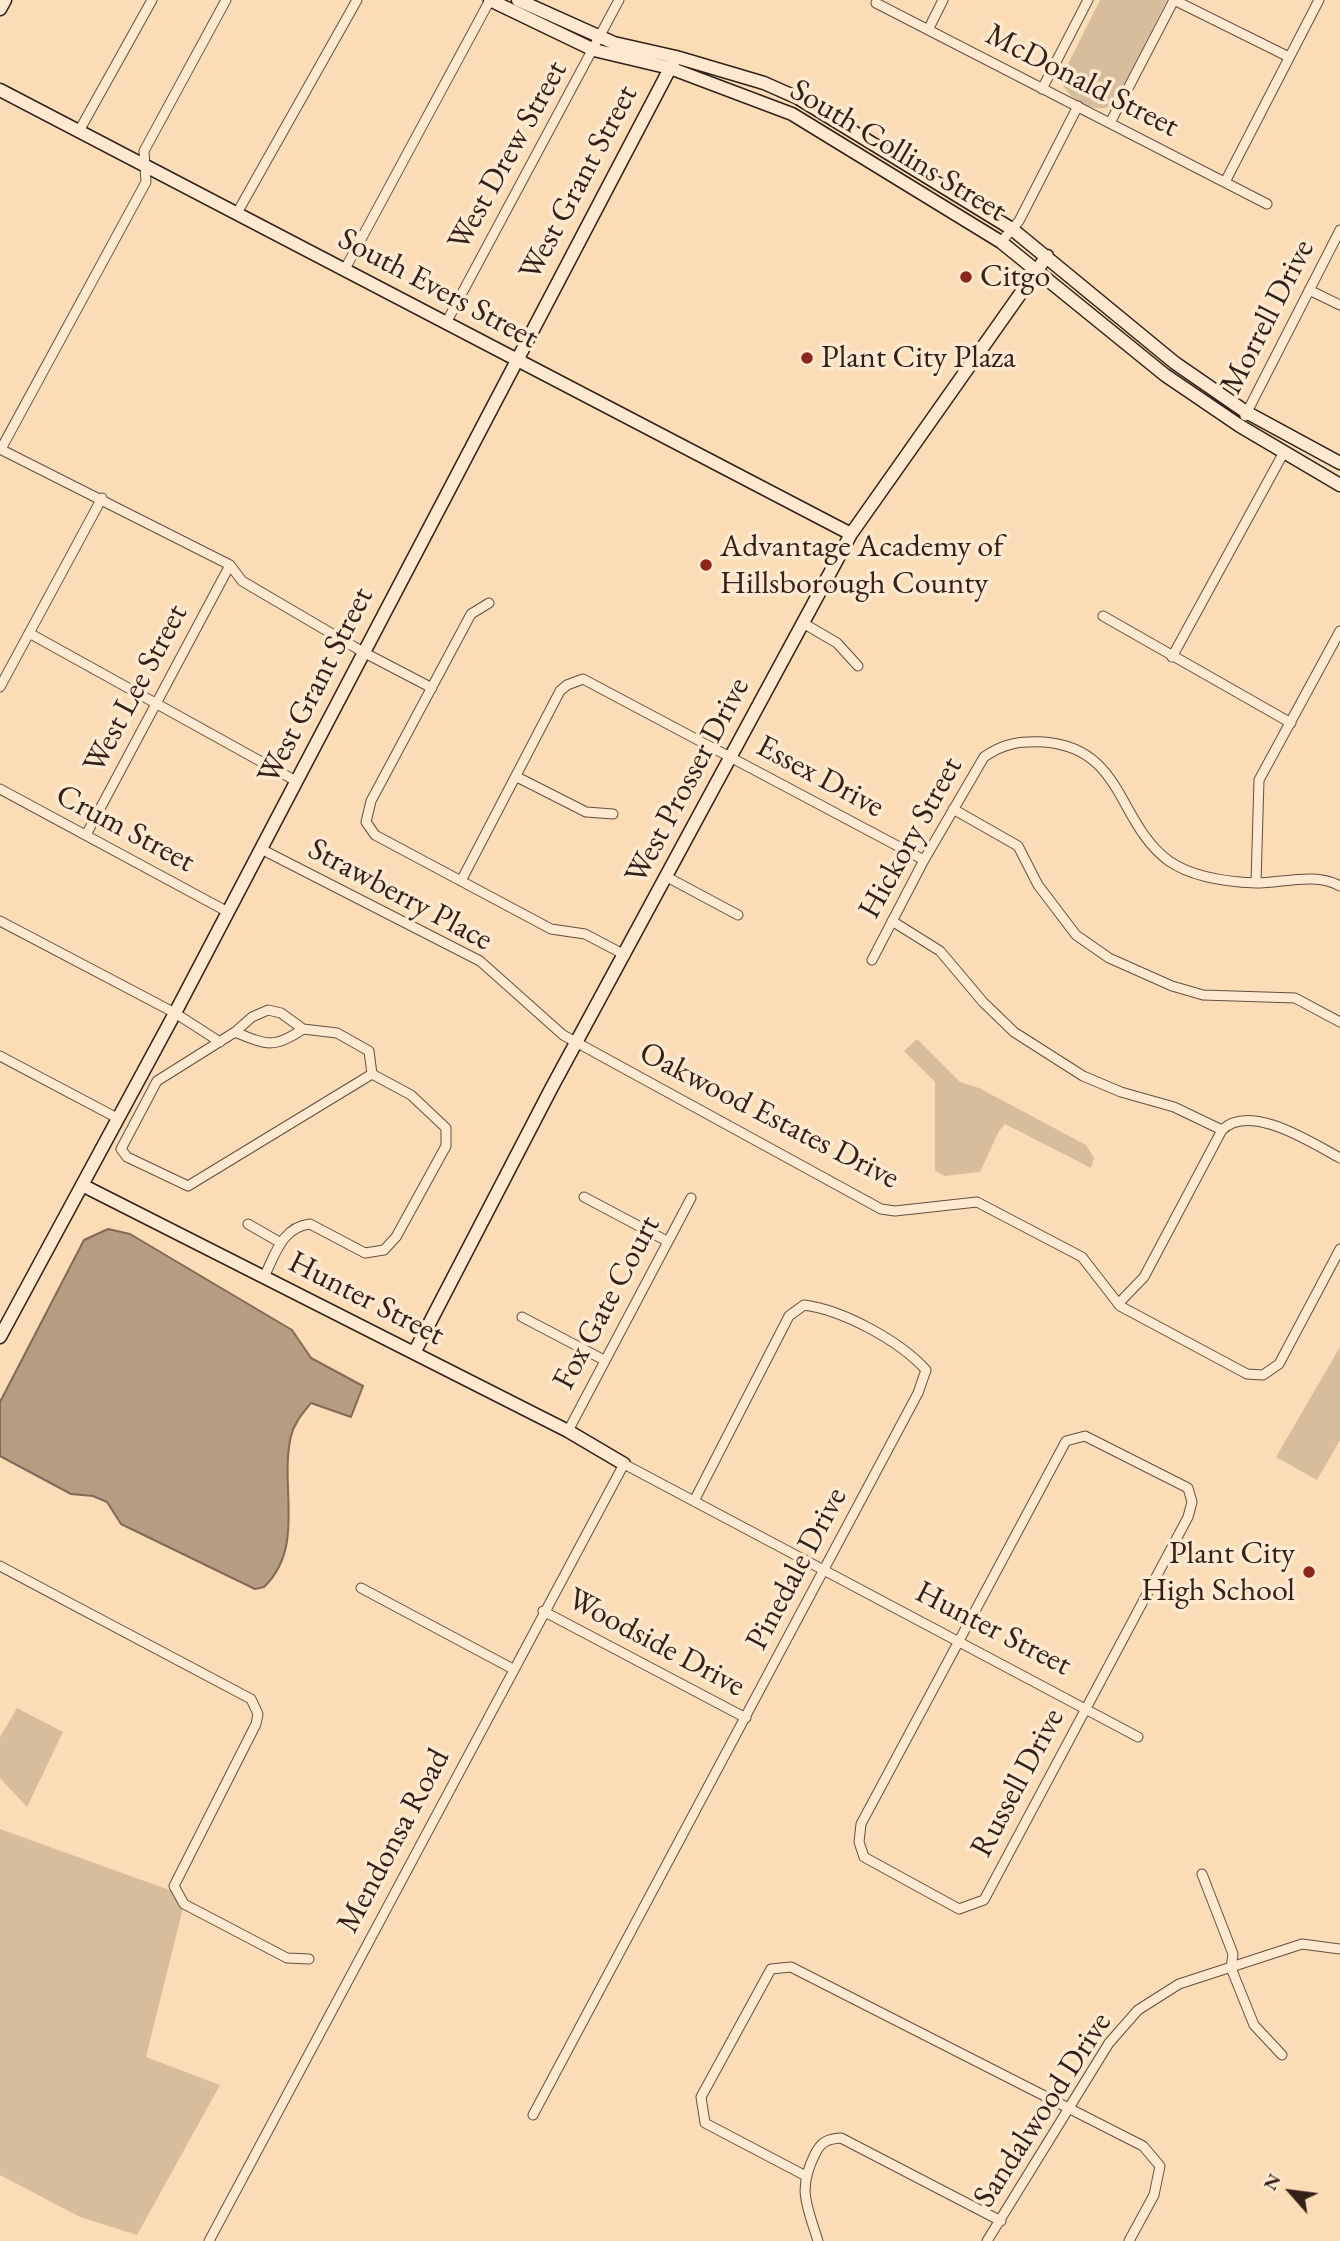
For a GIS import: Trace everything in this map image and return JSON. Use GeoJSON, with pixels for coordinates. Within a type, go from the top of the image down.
{"type":"FeatureCollection","features":[{"type":"Feature","properties":{"kind":"street"},"geometry":{"type":"LineString","coordinates":[[0,9],[5,0]]}},
{"type":"Feature","properties":{"kind":"street"},"geometry":{"type":"LineString","coordinates":[[79,131],[152,0]]}},
{"type":"Feature","properties":{"kind":"street"},"geometry":{"type":"LineString","coordinates":[[226,0],[144,151],[146,182],[0,449],[102,498],[230,565],[242,580],[363,652],[432,688]]}},
{"type":"Feature","properties":{"kind":"street"},"geometry":{"type":"LineString","coordinates":[[237,213],[357,0]]}},
{"type":"Feature","properties":{"kind":"street"},"geometry":{"type":"LineString","coordinates":[[345,268],[490,0]]}},
{"type":"Feature","properties":{"kind":"street","name":"South Collins Street"},"geometry":{"type":"LineString","coordinates":[[490,0],[597,44],[764,83],[798,98],[1012,229],[1140,333]]}},
{"type":"Feature","properties":{"kind":"street","name":"South Collins Street"},"geometry":{"type":"LineString","coordinates":[[519,0],[597,44]]}},
{"type":"Feature","properties":{"kind":"street","name":"West Drew Street"},"geometry":{"type":"LineString","coordinates":[[446,323],[619,0]]}},
{"type":"Feature","properties":{"kind":"street"},"geometry":{"type":"LineString","coordinates":[[928,30],[943,0]]}},
{"type":"Feature","properties":{"kind":"street"},"geometry":{"type":"LineString","coordinates":[[1042,89],[1088,0]]}},
{"type":"Feature","properties":{"kind":"street"},"geometry":{"type":"LineString","coordinates":[[1110,123],[1174,0],[1289,57]]}},
{"type":"Feature","properties":{"kind":"street"},"geometry":{"type":"LineString","coordinates":[[1225,182],[1319,0]]}},
{"type":"Feature","properties":{"kind":"street","name":"McDonald Street"},"geometry":{"type":"LineString","coordinates":[[876,4],[1266,204]]}},
{"type":"Feature","properties":{"kind":"street","name":"South Collins Street"},"geometry":{"type":"LineString","coordinates":[[673,63],[792,114],[1001,242],[1038,270]]}},
{"type":"Feature","properties":{"kind":"street","name":"West Grant Street"},"geometry":{"type":"LineString","coordinates":[[0,1337],[175,1013],[673,63]]}},
{"type":"Feature","properties":{"kind":"street","name":"South Evers Street"},"geometry":{"type":"LineString","coordinates":[[0,90],[851,534]]}},
{"type":"Feature","properties":{"kind":"street"},"geometry":{"type":"LineString","coordinates":[[1001,242],[1012,229],[1078,106]]}},
{"type":"Feature","properties":{"kind":"street"},"geometry":{"type":"LineString","coordinates":[[921,192],[983,226],[996,230],[1012,229]]}},
{"type":"Feature","properties":{"kind":"street","name":"Morrell Drive"},"geometry":{"type":"LineString","coordinates":[[1240,426],[1340,230]]}},
{"type":"Feature","properties":{"kind":"street","name":"West Prosser Drive"},"geometry":{"type":"LineString","coordinates":[[414,1353],[576,1043],[851,534],[1047,256]]}},
{"type":"Feature","properties":{"kind":"street"},"geometry":{"type":"LineString","coordinates":[[1038,270],[1051,271],[1100,310],[1140,333],[1175,363],[1246,412],[1340,465]]}},
{"type":"Feature","properties":{"kind":"street"},"geometry":{"type":"LineString","coordinates":[[1038,270],[1156,367],[1240,426],[1340,485]]}},
{"type":"Feature","properties":{"kind":"street"},"geometry":{"type":"LineString","coordinates":[[1309,290],[1340,305]]}},
{"type":"Feature","properties":{"kind":"street"},"geometry":{"type":"LineString","coordinates":[[1156,367],[1225,409],[1246,412]]}},
{"type":"Feature","properties":{"kind":"street"},"geometry":{"type":"LineString","coordinates":[[1171,657],[1284,452],[1292,448],[1301,449],[1340,465]]}},
{"type":"Feature","properties":{"kind":"street"},"geometry":{"type":"LineString","coordinates":[[0,687],[102,498]]}},
{"type":"Feature","properties":{"kind":"street","name":"West Lee Street"},"geometry":{"type":"LineString","coordinates":[[86,835],[230,565]]}},
{"type":"Feature","properties":{"kind":"street"},"geometry":{"type":"LineString","coordinates":[[489,603],[471,614],[371,801],[366,822],[375,835],[551,929],[585,934],[625,955]]}},
{"type":"Feature","properties":{"kind":"street"},"geometry":{"type":"LineString","coordinates":[[1103,616],[1291,723]]}},
{"type":"Feature","properties":{"kind":"street"},"geometry":{"type":"LineString","coordinates":[[803,624],[837,643],[858,666]]}},
{"type":"Feature","properties":{"kind":"street"},"geometry":{"type":"LineString","coordinates":[[1340,631],[1259,780],[1256,883],[1314,879],[1340,886]]}},
{"type":"Feature","properties":{"kind":"street"},"geometry":{"type":"LineString","coordinates":[[29,633],[296,781]]}},
{"type":"Feature","properties":{"kind":"street","name":"Essex Drive"},"geometry":{"type":"LineString","coordinates":[[517,777],[560,691],[583,679],[924,860]]}},
{"type":"Feature","properties":{"kind":"street","name":"Hickory Street"},"geometry":{"type":"LineString","coordinates":[[872,960],[924,860],[984,757],[1000,746],[1021,741],[1063,744],[1099,763],[1117,786],[1143,835],[1170,862],[1208,877],[1256,883]]}},
{"type":"Feature","properties":{"kind":"street"},"geometry":{"type":"LineString","coordinates":[[461,881],[517,777],[586,812],[613,814]]}},
{"type":"Feature","properties":{"kind":"street","name":"Crum Street"},"geometry":{"type":"LineString","coordinates":[[0,789],[228,912]]}},
{"type":"Feature","properties":{"kind":"street"},"geometry":{"type":"LineString","coordinates":[[953,809],[1018,846],[1038,885],[1076,934],[1109,958],[1172,986],[1203,995],[1296,998],[1340,1021]]}},
{"type":"Feature","properties":{"kind":"street","name":"Strawberry Place"},"geometry":{"type":"LineString","coordinates":[[261,849],[480,961],[551,1026],[576,1043]]}},
{"type":"Feature","properties":{"kind":"street"},"geometry":{"type":"LineString","coordinates":[[667,877],[738,915]]}},
{"type":"Feature","properties":{"kind":"street"},"geometry":{"type":"LineString","coordinates":[[0,921],[175,1013],[220,1042]]}},
{"type":"Feature","properties":{"kind":"street"},"geometry":{"type":"LineString","coordinates":[[892,921],[940,951],[983,1002],[1014,1032],[1083,1076],[1121,1092],[1174,1107],[1222,1130]]}},
{"type":"Feature","properties":{"kind":"street"},"geometry":{"type":"LineString","coordinates":[[268,1010],[281,1013],[303,1029],[337,1033],[369,1051],[372,1074],[185,1186],[127,1157],[121,1146],[153,1085],[235,1032],[252,1017],[268,1010]]}},
{"type":"Feature","properties":{"kind":"street"},"geometry":{"type":"LineString","coordinates":[[235,1032],[264,1044],[282,1043],[303,1029]]}},
{"type":"Feature","properties":{"kind":"street","name":"Oakwood Estates Drive"},"geometry":{"type":"LineString","coordinates":[[576,1043],[881,1209],[895,1211],[977,1202],[1082,1257],[1118,1304],[1247,1374],[1263,1375],[1279,1364],[1340,1249]]}},
{"type":"Feature","properties":{"kind":"street"},"geometry":{"type":"LineString","coordinates":[[0,1056],[118,1119]]}},
{"type":"Feature","properties":{"kind":"street"},"geometry":{"type":"LineString","coordinates":[[264,1277],[281,1243],[292,1229],[310,1224],[365,1253],[384,1250],[396,1237],[446,1146],[446,1128],[440,1120],[411,1095],[372,1074]]}},
{"type":"Feature","properties":{"kind":"street"},"geometry":{"type":"LineString","coordinates":[[1118,1304],[1144,1277],[1222,1130],[1230,1122],[1241,1119],[1282,1127],[1340,1158]]}},
{"type":"Feature","properties":{"kind":"street","name":"Hunter Street"},"geometry":{"type":"LineString","coordinates":[[82,1185],[568,1431],[624,1464],[1086,1707],[1138,1737]]}},
{"type":"Feature","properties":{"kind":"street"},"geometry":{"type":"LineString","coordinates":[[584,1197],[667,1241]]}},
{"type":"Feature","properties":{"kind":"street","name":"Fox Gate Court"},"geometry":{"type":"LineString","coordinates":[[568,1431],[691,1198]]}},
{"type":"Feature","properties":{"kind":"street"},"geometry":{"type":"LineString","coordinates":[[248,1224],[281,1243]]}},
{"type":"Feature","properties":{"kind":"street","name":"Pinedale Drive"},"geometry":{"type":"LineString","coordinates":[[533,2115],[918,1393],[926,1370],[908,1350],[825,1308],[804,1305],[789,1316],[694,1501]]}},
{"type":"Feature","properties":{"kind":"street"},"geometry":{"type":"LineString","coordinates":[[523,1317],[604,1360]]}},
{"type":"Feature","properties":{"kind":"street","name":"Russell Drive"},"geometry":{"type":"LineString","coordinates":[[1085,1436],[1188,1488],[1192,1502],[1188,1517],[984,1900],[959,1909],[864,1857],[859,1842],[861,1824],[958,1640],[1066,1441],[1085,1436]]}},
{"type":"Feature","properties":{"kind":"street","name":"Mendonsa Road"},"geometry":{"type":"LineString","coordinates":[[209,2241],[543,1611],[624,1464]]}},
{"type":"Feature","properties":{"kind":"street"},"geometry":{"type":"LineString","coordinates":[[0,1566],[251,1699],[258,1714],[256,1724],[174,1886],[184,1904],[287,1958],[309,1959]]}},
{"type":"Feature","properties":{"kind":"street"},"geometry":{"type":"LineString","coordinates":[[361,1588],[513,1669]]}},
{"type":"Feature","properties":{"kind":"street","name":"Woodside Drive"},"geometry":{"type":"LineString","coordinates":[[543,1611],[746,1718]]}},
{"type":"Feature","properties":{"kind":"street"},"geometry":{"type":"LineString","coordinates":[[1202,1874],[1233,1954],[1231,1968],[1254,2025],[1282,2055]]}},
{"type":"Feature","properties":{"kind":"street","name":"Sandalwood Drive"},"geometry":{"type":"LineString","coordinates":[[987,2241],[1002,2221],[1109,2043],[1138,2010],[1179,1984],[1302,1944],[1340,1950]]}},
{"type":"Feature","properties":{"kind":"street"},"geometry":{"type":"LineString","coordinates":[[804,2175],[705,2123],[701,2106],[701,2097],[771,1969],[791,1967],[1143,2146],[1160,2166],[1154,2195],[1129,2241]]}},
{"type":"Feature","properties":{"kind":"street"},"geometry":{"type":"LineString","coordinates":[[818,2241],[804,2195],[804,2175],[819,2145],[829,2139],[841,2138],[1002,2221]]}},
{"type":"Feature","properties":{"kind":"shaded area"},"geometry":{"type":"Polygon","coordinates":[[[1100,0],[1167,0],[1115,102],[1101,108],[1083,104],[1075,99],[1068,93],[1061,78],[1100,0]]]}},
{"type":"Feature","properties":{"kind":"shaded area"},"geometry":{"type":"Polygon","coordinates":[[[917,1039],[960,1082],[979,1088],[1086,1145],[1094,1158],[1091,1168],[1005,1124],[980,1172],[945,1176],[935,1171],[935,1082],[904,1051],[917,1039]]]}},
{"type":"Feature","properties":{"kind":"shaded area"},"geometry":{"type":"Polygon","coordinates":[[[108,1229],[130,1234],[292,1330],[311,1358],[363,1386],[351,1417],[311,1403],[294,1427],[288,1455],[288,1535],[277,1571],[264,1587],[255,1589],[121,1524],[107,1502],[93,1496],[71,1494],[0,1456],[0,1402],[84,1240],[108,1229]]]}},
{"type":"Feature","properties":{"kind":"shaded area"},"geometry":{"type":"Polygon","coordinates":[[[1340,1347],[1340,1440],[1317,1480],[1276,1457],[1340,1347]]]}},
{"type":"Feature","properties":{"kind":"shaded area"},"geometry":{"type":"Polygon","coordinates":[[[17,1708],[63,1732],[27,1807],[0,1778],[0,1737],[17,1708]]]}},
{"type":"Feature","properties":{"kind":"shaded area"},"geometry":{"type":"Polygon","coordinates":[[[0,1829],[186,1896],[146,2057],[220,2085],[137,2235],[80,2217],[0,2175],[0,1829]]]}},
{"type":"Feature","properties":{"kind":"place","name":"Citgo"},"geometry":{"type":"Point","coordinates":[966,277]}},
{"type":"Feature","properties":{"kind":"place","name":"Plant City Plaza"},"geometry":{"type":"Point","coordinates":[807,358]}},
{"type":"Feature","properties":{"kind":"place","name":"Advantage Academy of Hillsborough County"},"geometry":{"type":"Point","coordinates":[706,565]}},
{"type":"Feature","properties":{"kind":"place","name":"Plant City High School"},"geometry":{"type":"Point","coordinates":[1309,1572]}}]}
